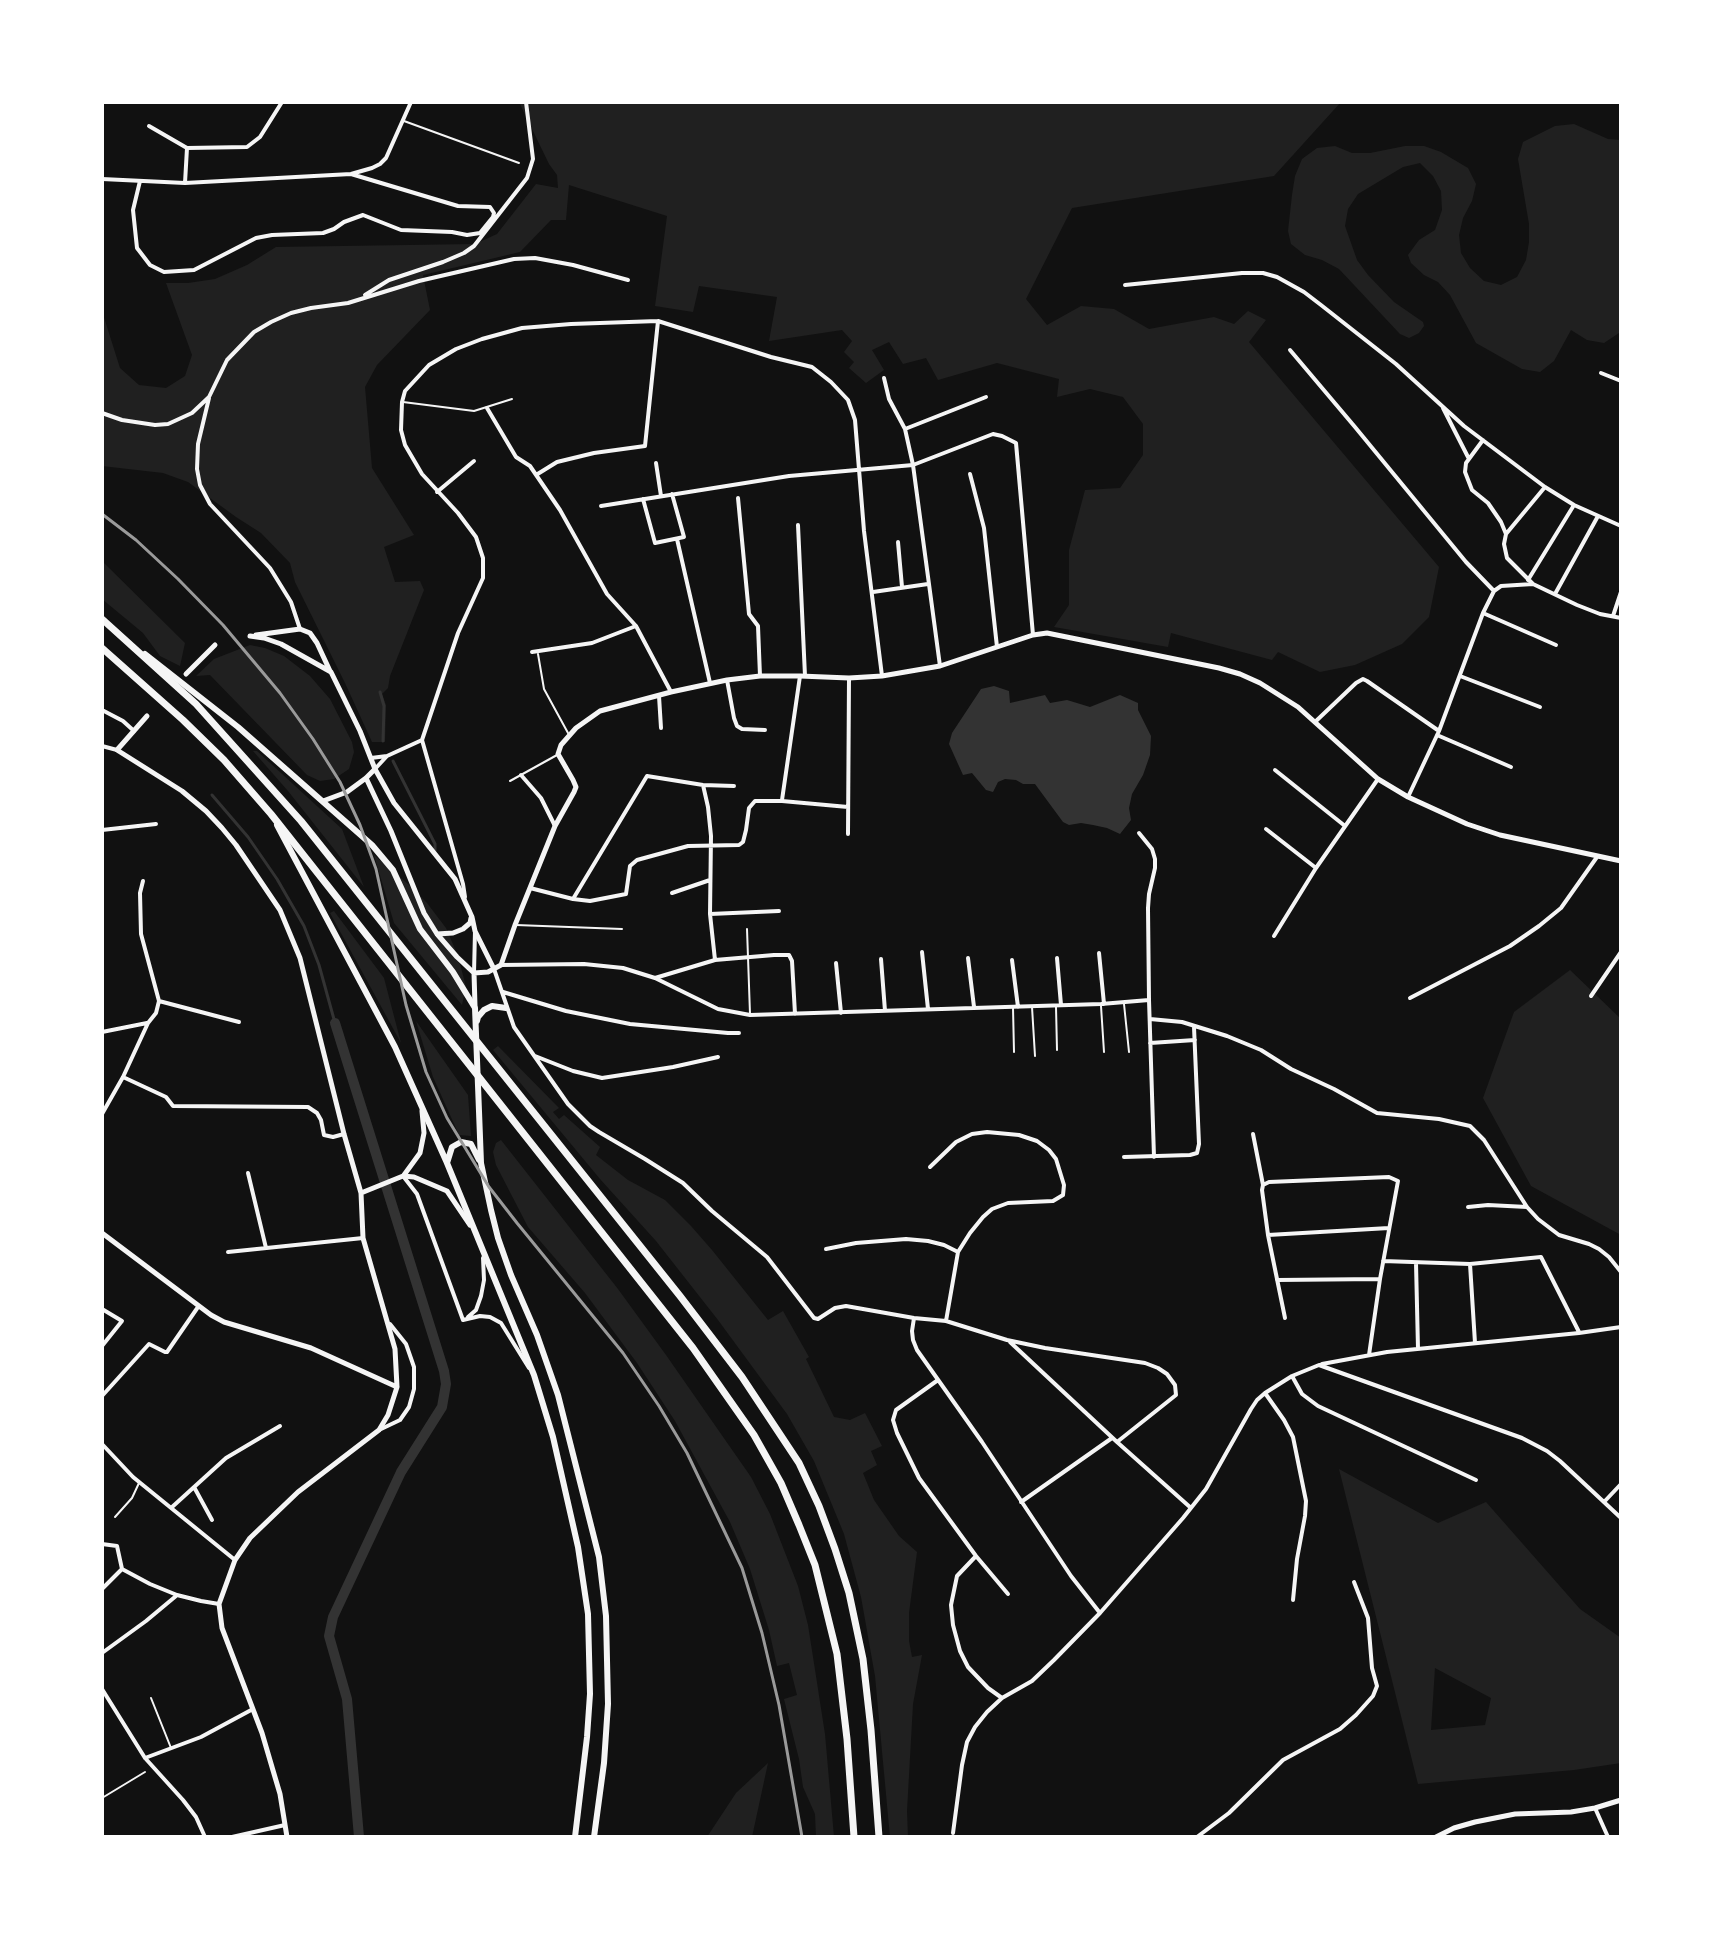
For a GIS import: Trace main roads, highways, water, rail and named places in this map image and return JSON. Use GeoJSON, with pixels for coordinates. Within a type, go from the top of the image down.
{"type":"FeatureCollection","features":[{"type":"Feature","properties":{"kind":"highway"},"geometry":{"type":"LineString","coordinates":[[102,619],[196,704],[301,821],[680,1296],[733,1365],[799,1463],[819,1506],[849,1593],[860,1646],[871,1730],[879,1837]]}},
{"type":"Feature","properties":{"kind":"highway"},"geometry":{"type":"LineString","coordinates":[[102,648],[214,750],[271,814],[693,1348],[754,1435],[781,1483],[815,1565],[837,1654],[854,1837]]}},
{"type":"Feature","properties":{"kind":"main road"},"geometry":{"type":"LineString","coordinates":[[127,641],[199,695],[372,845],[393,870],[420,929],[453,972],[475,1008],[481,1163],[498,1238],[558,1395],[599,1557],[606,1616],[608,1704],[594,1837]]}},
{"type":"Feature","properties":{"kind":"main road"},"geometry":{"type":"LineString","coordinates":[[271,814],[395,1047],[447,1163],[534,1375],[565,1486],[588,1614],[590,1694],[575,1837]]}},
{"type":"Feature","properties":{"kind":"main road"},"geometry":{"type":"LineString","coordinates":[[476,1029],[478,1017],[484,1010],[492,1006],[506,1008]]}},
{"type":"Feature","properties":{"kind":"main road"},"geometry":{"type":"LineString","coordinates":[[447,1163],[452,1147],[466,1142],[474,1149],[481,1163]]}},
{"type":"Feature","properties":{"kind":"waterway"},"geometry":{"type":"LineString","coordinates":[[380,692],[384,706],[383,741]]}},
{"type":"Feature","properties":{"kind":"waterway"},"geometry":{"type":"LineString","coordinates":[[393,761],[435,844],[435,851]]}},
{"type":"Feature","properties":{"kind":"waterway"},"geometry":{"type":"LineString","coordinates":[[212,795],[248,837],[304,926],[319,965],[335,1023]]}},
{"type":"Feature","properties":{"kind":"waterway"},"geometry":{"type":"LineString","coordinates":[[335,1023],[446,1384],[442,1407],[401,1472],[333,1617],[329,1636],[347,1699],[359,1837]]}},
{"type":"Feature","properties":{"kind":"railway"},"geometry":{"type":"LineString","coordinates":[[102,514],[136,540],[223,625],[280,693],[340,782],[376,869],[406,1005],[426,1072],[447,1118],[489,1187],[623,1353],[659,1406],[687,1453],[742,1568],[779,1705],[802,1837]]}}]}
